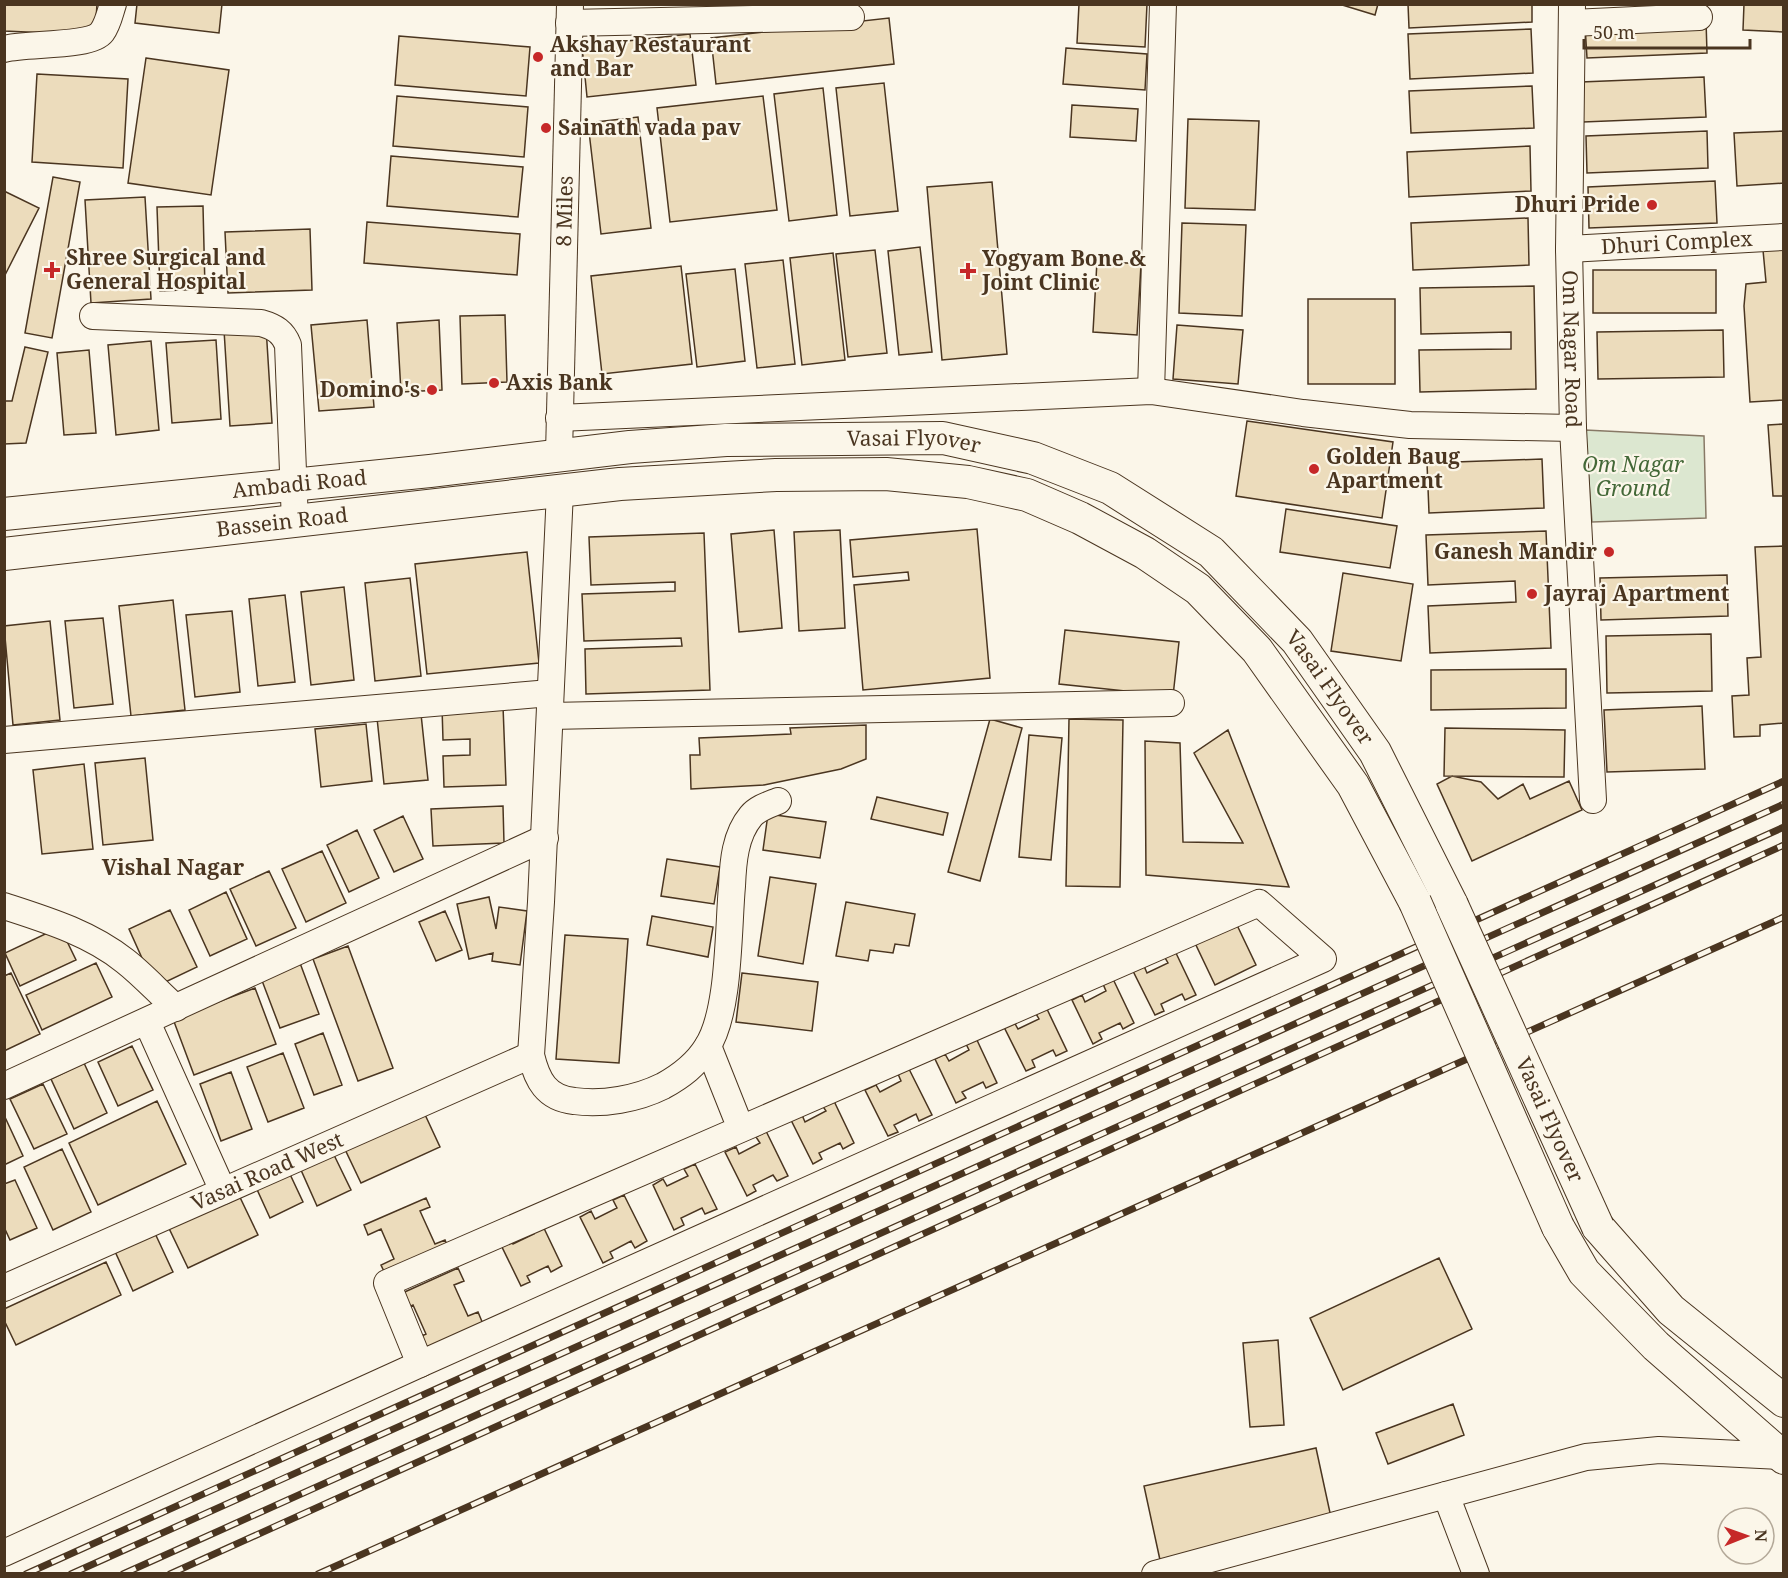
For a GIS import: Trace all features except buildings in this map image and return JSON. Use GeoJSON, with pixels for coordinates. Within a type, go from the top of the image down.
{"type":"FeatureCollection","features":[{"type":"Feature","properties":{"kind":"main road","name":"Vasai Flyover"},"geometry":{"type":"LineString","coordinates":[[559,454],[726,440],[943,438],[1033,458],[1110,488],[1211,552],[1297,641],[1375,752],[1452,905],[1598,1227],[1671,1310],[1784,1401]]}},
{"type":"Feature","properties":{"kind":"main road","name":"Ambadi Road"},"geometry":{"type":"LineString","coordinates":[[4,514],[430,471],[559,454]]}},
{"type":"Feature","properties":{"kind":"main road"},"geometry":{"type":"LineString","coordinates":[[559,454],[560,491]]}},
{"type":"Feature","properties":{"kind":"main road","name":"Vasai Flyover"},"geometry":{"type":"LineString","coordinates":[[560,491],[634,484],[809,475],[886,474],[968,482],[1027,495],[1080,518],[1145,553],[1198,589],[1257,650],[1353,785],[1415,902],[1558,1227],[1584,1272],[1656,1346],[1782,1457]]}},
{"type":"Feature","properties":{"kind":"main road","name":"Bassein Road"},"geometry":{"type":"LineString","coordinates":[[4,554],[560,491]]}},
{"type":"Feature","properties":{"kind":"street"},"geometry":{"type":"LineString","coordinates":[[4,49],[33,44],[89,40],[102,33],[112,4]]}},
{"type":"Feature","properties":{"kind":"street"},"geometry":{"type":"LineString","coordinates":[[1151,391],[1163,4]]}},
{"type":"Feature","properties":{"kind":"street"},"geometry":{"type":"LineString","coordinates":[[569,14],[851,17]]}},
{"type":"Feature","properties":{"kind":"street","name":"8 Miles"},"geometry":{"type":"LineString","coordinates":[[559,418],[569,14]]}},
{"type":"Feature","properties":{"kind":"street"},"geometry":{"type":"LineString","coordinates":[[1572,14],[1699,17]]}},
{"type":"Feature","properties":{"kind":"street","name":"Om Nagar Road"},"geometry":{"type":"LineString","coordinates":[[1572,14],[1569,249],[1573,428],[1593,800]]}},
{"type":"Feature","properties":{"kind":"street","name":"Dhuri Complex"},"geometry":{"type":"LineString","coordinates":[[1569,249],[1784,237]]}},
{"type":"Feature","properties":{"kind":"street"},"geometry":{"type":"LineString","coordinates":[[93,316],[261,323],[273,326],[284,335],[288,345],[295,522]]}},
{"type":"Feature","properties":{"kind":"street"},"geometry":{"type":"LineString","coordinates":[[559,454],[559,418],[1151,391],[1303,413],[1410,425],[1573,428]]}},
{"type":"Feature","properties":{"kind":"street"},"geometry":{"type":"LineString","coordinates":[[560,491],[545,838],[531,1055],[537,1078],[550,1092],[573,1101],[629,1098],[653,1091],[692,1067],[708,1046],[720,1015],[734,851],[750,817],[760,808],[778,801]]}},
{"type":"Feature","properties":{"kind":"street"},"geometry":{"type":"LineString","coordinates":[[4,740],[550,705],[1171,703]]}},
{"type":"Feature","properties":{"kind":"street"},"geometry":{"type":"LineString","coordinates":[[4,1086],[545,838]]}},
{"type":"Feature","properties":{"kind":"street"},"geometry":{"type":"LineString","coordinates":[[4,1553],[1323,958],[1258,903],[387,1283],[420,1364]]}},
{"type":"Feature","properties":{"kind":"street"},"geometry":{"type":"LineString","coordinates":[[4,906],[63,925],[100,945],[125,961],[176,1008]]}},
{"type":"Feature","properties":{"kind":"street"},"geometry":{"type":"LineString","coordinates":[[147,1022],[223,1191]]}},
{"type":"Feature","properties":{"kind":"street"},"geometry":{"type":"LineString","coordinates":[[708,1046],[741,1129]]}},
{"type":"Feature","properties":{"kind":"street","name":"Vasai Road West"},"geometry":{"type":"LineString","coordinates":[[4,1288],[531,1055]]}},
{"type":"Feature","properties":{"kind":"street"},"geometry":{"type":"LineString","coordinates":[[1155,1574],[1586,1457],[1659,1450],[1782,1457]]}},
{"type":"Feature","properties":{"kind":"street"},"geometry":{"type":"LineString","coordinates":[[1446,1495],[1476,1574]]}},
{"type":"Feature","properties":{"kind":"green space","name":"Om Nagar Ground"},"geometry":{"type":"Polygon","coordinates":[[[1585,430],[1704,436],[1706,518],[1592,522],[1585,430]]]}},
{"type":"Feature","properties":{"kind":"railway"},"geometry":{"type":"LineString","coordinates":[[26,1574],[1784,781]]}},
{"type":"Feature","properties":{"kind":"railway"},"geometry":{"type":"LineString","coordinates":[[71,1574],[1784,804]]}},
{"type":"Feature","properties":{"kind":"railway"},"geometry":{"type":"LineString","coordinates":[[123,1574],[1784,827]]}},
{"type":"Feature","properties":{"kind":"railway"},"geometry":{"type":"LineString","coordinates":[[170,1574],[1784,845]]}},
{"type":"Feature","properties":{"kind":"railway"},"geometry":{"type":"LineString","coordinates":[[318,1574],[1784,917]]}},
{"type":"Feature","properties":{"kind":"place","name":"Akshay Restaurant and Bar"},"geometry":{"type":"Point","coordinates":[538,57]}},
{"type":"Feature","properties":{"kind":"place","name":"Sainath vada pav"},"geometry":{"type":"Point","coordinates":[546,128]}},
{"type":"Feature","properties":{"kind":"place","name":"Dhuri Pride"},"geometry":{"type":"Point","coordinates":[1652,205]}},
{"type":"Feature","properties":{"kind":"place","name":"Shree Surgical and General Hospital"},"geometry":{"type":"Point","coordinates":[52,270]}},
{"type":"Feature","properties":{"kind":"place","name":"Yogyam Bone & Joint Clinic"},"geometry":{"type":"Point","coordinates":[968,271]}},
{"type":"Feature","properties":{"kind":"place","name":"Axis Bank"},"geometry":{"type":"Point","coordinates":[494,383]}},
{"type":"Feature","properties":{"kind":"place","name":"Domino's"},"geometry":{"type":"Point","coordinates":[432,390]}},
{"type":"Feature","properties":{"kind":"place","name":"Golden Baug Apartment"},"geometry":{"type":"Point","coordinates":[1314,469]}},
{"type":"Feature","properties":{"kind":"place","name":"Ganesh Mandir"},"geometry":{"type":"Point","coordinates":[1609,552]}},
{"type":"Feature","properties":{"kind":"place","name":"Jayraj Apartment"},"geometry":{"type":"Point","coordinates":[1532,594]}},
{"type":"Feature","properties":{"kind":"district","name":"Vishal Nagar"},"geometry":{"type":"Point","coordinates":[173,867]}}]}
